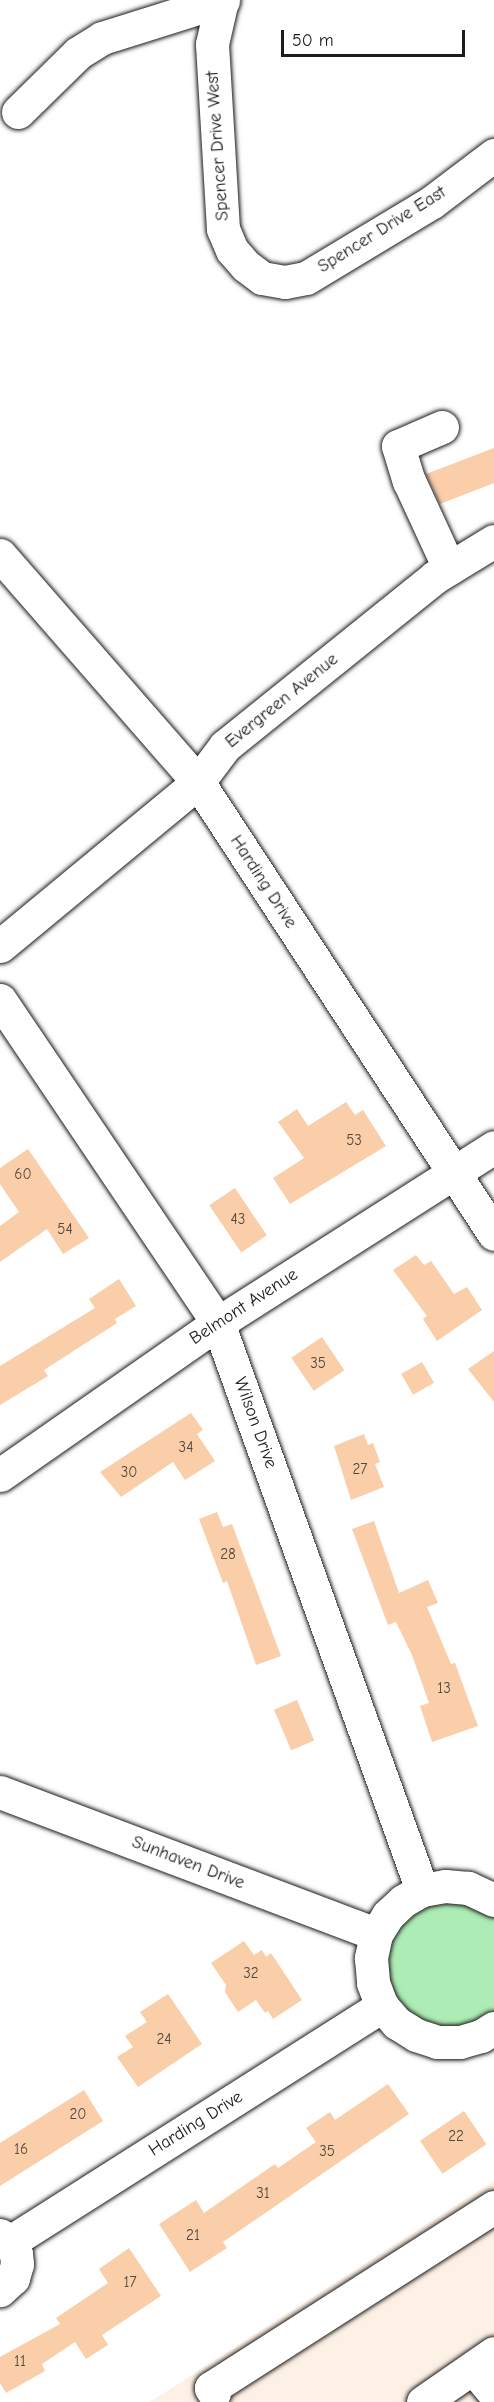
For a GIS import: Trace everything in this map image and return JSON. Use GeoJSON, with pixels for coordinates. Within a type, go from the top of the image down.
{"type":"FeatureCollection","features":[{"type":"Feature","properties":{"kind":"street"},"geometry":{"type":"LineString","coordinates":[[18,112],[78,53],[102,38],[223,0]]}},
{"type":"Feature","properties":{"kind":"street","name":"Spencer Drive West"},"geometry":{"type":"LineString","coordinates":[[223,0],[212,44],[223,229],[232,250],[246,266],[262,278]]}},
{"type":"Feature","properties":{"kind":"street","name":"Spencer Drive East"},"geometry":{"type":"LineString","coordinates":[[262,278],[285,282],[306,278],[432,202],[494,155]]}},
{"type":"Feature","properties":{"kind":"street"},"geometry":{"type":"LineString","coordinates":[[442,427],[398,446],[409,481],[448,568]]}},
{"type":"Feature","properties":{"kind":"street","name":"Evergreen Avenue"},"geometry":{"type":"LineString","coordinates":[[0,946],[198,782],[225,746],[448,568],[494,541]]}},
{"type":"Feature","properties":{"kind":"street","name":"Harding Drive"},"geometry":{"type":"LineString","coordinates":[[0,555],[198,782],[494,1234]]}},
{"type":"Feature","properties":{"kind":"street","name":"Wilson Drive"},"geometry":{"type":"LineString","coordinates":[[0,1000],[218,1323],[422,1890]]}},
{"type":"Feature","properties":{"kind":"street","name":"Belmont Avenue"},"geometry":{"type":"LineString","coordinates":[[0,1475],[218,1323],[494,1147]]}},
{"type":"Feature","properties":{"kind":"street","name":"Sunhaven Drive"},"geometry":{"type":"LineString","coordinates":[[0,1792],[376,1934]]}},
{"type":"Feature","properties":{"kind":"street"},"geometry":{"type":"LineString","coordinates":[[494,1900],[468,1888],[445,1886],[422,1890],[403,1901],[388,1915],[376,1934],[371,1966],[373,1983],[382,2006],[397,2023],[416,2035],[437,2042],[460,2042],[481,2036],[494,2028]]}},
{"type":"Feature","properties":{"kind":"street","name":"Harding Drive"},"geometry":{"type":"LineString","coordinates":[[0,2290],[13,2278],[17,2264],[16,2254],[5,2239],[382,2006]]}},
{"type":"Feature","properties":{"kind":"street"},"geometry":{"type":"LineString","coordinates":[[214,2393],[211,2388],[494,2207]]}},
{"type":"Feature","properties":{"kind":"street"},"geometry":{"type":"LineString","coordinates":[[423,2402],[484,2360],[494,2392]]}},
{"type":"Feature","properties":{"kind":"shaded area"},"geometry":{"type":"Polygon","coordinates":[[[494,2181],[494,2402],[150,2402],[494,2181]]]}},
{"type":"Feature","properties":{"kind":"green space"},"geometry":{"type":"Polygon","coordinates":[[[422,1898],[494,1908],[494,2016],[467,2031],[421,2027],[387,1996],[380,1950],[422,1898]]]}},
{"type":"Feature","properties":{"kind":"building"},"geometry":{"type":"Polygon","coordinates":[[[494,448],[494,483],[440,504],[426,474],[494,448]]]}},
{"type":"Feature","properties":{"kind":"building"},"geometry":{"type":"Polygon","coordinates":[[[346,1102],[355,1115],[363,1110],[386,1146],[290,1204],[273,1178],[304,1158],[278,1122],[297,1109],[308,1126],[346,1102]]]}},
{"type":"Feature","properties":{"kind":"building"},"geometry":{"type":"Polygon","coordinates":[[[28,1149],[89,1238],[63,1254],[47,1229],[0,1262],[0,1226],[19,1212],[0,1184],[0,1168],[28,1149]]]}},
{"type":"Feature","properties":{"kind":"building"},"geometry":{"type":"Polygon","coordinates":[[[235,1188],[267,1235],[241,1253],[209,1205],[235,1188]]]}},
{"type":"Feature","properties":{"kind":"building"},"geometry":{"type":"Polygon","coordinates":[[[416,1255],[424,1265],[431,1261],[454,1294],[467,1287],[482,1310],[437,1341],[423,1319],[427,1316],[393,1270],[416,1255]]]}},
{"type":"Feature","properties":{"kind":"building"},"geometry":{"type":"Polygon","coordinates":[[[119,1279],[136,1306],[115,1319],[117,1323],[44,1370],[48,1376],[0,1405],[0,1366],[95,1308],[89,1299],[119,1279]]]}},
{"type":"Feature","properties":{"kind":"building"},"geometry":{"type":"Polygon","coordinates":[[[322,1337],[344,1370],[314,1391],[291,1358],[322,1337]]]}},
{"type":"Feature","properties":{"kind":"building"},"geometry":{"type":"Polygon","coordinates":[[[494,1351],[494,1402],[468,1369],[494,1351]]]}},
{"type":"Feature","properties":{"kind":"building"},"geometry":{"type":"Polygon","coordinates":[[[422,1362],[434,1383],[413,1395],[401,1374],[422,1362]]]}},
{"type":"Feature","properties":{"kind":"building"},"geometry":{"type":"Polygon","coordinates":[[[191,1413],[203,1430],[197,1434],[215,1461],[185,1480],[173,1462],[121,1497],[100,1472],[191,1413]]]}},
{"type":"Feature","properties":{"kind":"building"},"geometry":{"type":"Polygon","coordinates":[[[364,1434],[368,1445],[373,1443],[380,1462],[375,1464],[384,1487],[351,1500],[334,1446],[364,1434]]]}},
{"type":"Feature","properties":{"kind":"building"},"geometry":{"type":"Polygon","coordinates":[[[217,1512],[223,1527],[232,1524],[281,1656],[256,1665],[227,1581],[223,1583],[199,1519],[217,1512]]]}},
{"type":"Feature","properties":{"kind":"building"},"geometry":{"type":"Polygon","coordinates":[[[374,1521],[399,1593],[428,1580],[438,1603],[427,1607],[451,1664],[455,1663],[478,1726],[432,1742],[420,1706],[429,1703],[412,1655],[396,1622],[388,1625],[352,1529],[374,1521]]]}},
{"type":"Feature","properties":{"kind":"building"},"geometry":{"type":"Polygon","coordinates":[[[297,1700],[314,1741],[291,1750],[274,1710],[297,1700]]]}},
{"type":"Feature","properties":{"kind":"building"},"geometry":{"type":"Polygon","coordinates":[[[244,1941],[254,1955],[262,1950],[266,1957],[271,1953],[302,2000],[273,2019],[268,2011],[265,2013],[256,2000],[238,2012],[225,1992],[226,1985],[211,1963],[244,1941]]]}},
{"type":"Feature","properties":{"kind":"building"},"geometry":{"type":"Polygon","coordinates":[[[168,1994],[202,2044],[138,2087],[117,2057],[133,2047],[125,2036],[147,2022],[140,2012],[168,1994]]]}},
{"type":"Feature","properties":{"kind":"building"},"geometry":{"type":"Polygon","coordinates":[[[388,2084],[409,2114],[223,2242],[227,2248],[190,2272],[159,2224],[196,2200],[204,2213],[275,2164],[278,2168],[316,2142],[306,2128],[330,2112],[335,2120],[388,2084]]]}},
{"type":"Feature","properties":{"kind":"building"},"geometry":{"type":"Polygon","coordinates":[[[84,2090],[103,2121],[0,2186],[0,2143],[84,2090]]]}},
{"type":"Feature","properties":{"kind":"building"},"geometry":{"type":"Polygon","coordinates":[[[464,2111],[486,2144],[442,2174],[420,2141],[464,2111]]]}},
{"type":"Feature","properties":{"kind":"building"},"geometry":{"type":"Polygon","coordinates":[[[129,2248],[161,2296],[102,2335],[108,2345],[86,2359],[75,2342],[42,2364],[45,2371],[6,2393],[0,2383],[0,2357],[60,2324],[56,2318],[108,2283],[99,2269],[129,2248]]]}}]}
